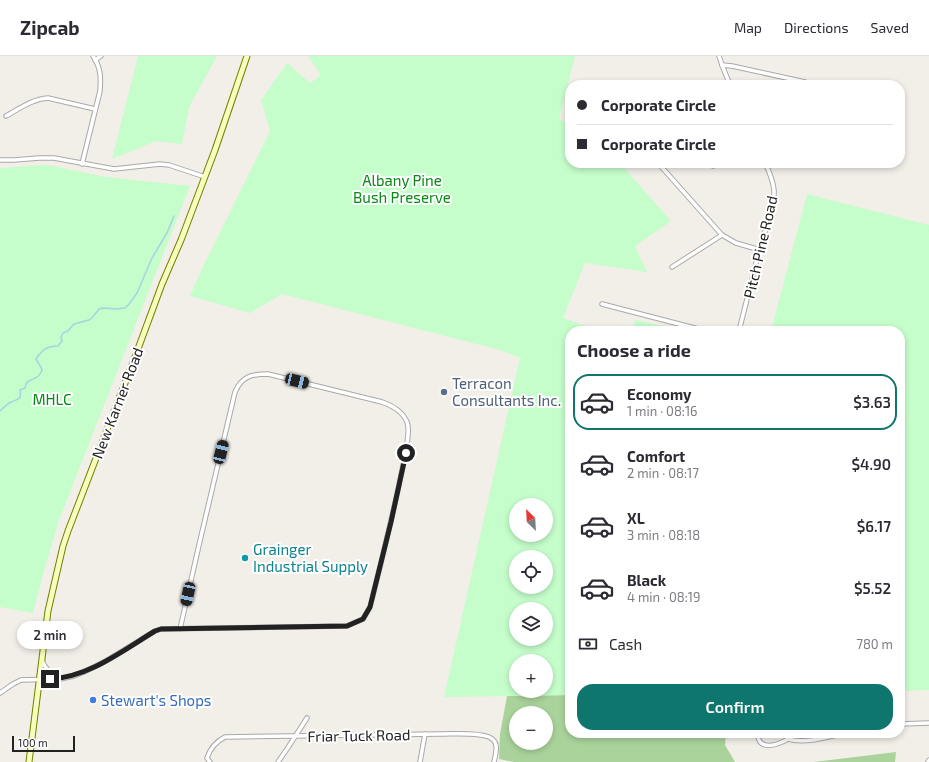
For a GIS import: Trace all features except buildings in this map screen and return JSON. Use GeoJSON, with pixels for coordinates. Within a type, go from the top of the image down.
{"type":"FeatureCollection","features":[{"type":"Feature","properties":{"kind":"main road","name":"New Karner Road"},"geometry":{"type":"LineString","coordinates":[[29,762],[48,611],[63,546],[162,284],[205,177],[247,56]]}},
{"type":"Feature","properties":{"kind":"street"},"geometry":{"type":"LineString","coordinates":[[82,164],[100,91],[100,72],[94,58],[101,56]]}},
{"type":"Feature","properties":{"kind":"street"},"geometry":{"type":"LineString","coordinates":[[719,56],[728,80]]}},
{"type":"Feature","properties":{"kind":"street"},"geometry":{"type":"LineString","coordinates":[[722,65],[796,80]]}},
{"type":"Feature","properties":{"kind":"street"},"geometry":{"type":"LineString","coordinates":[[6,116],[31,102],[42,98],[48,98],[95,109]]}},
{"type":"Feature","properties":{"kind":"street"},"geometry":{"type":"LineString","coordinates":[[0,160],[54,158],[114,169],[152,164],[169,164],[205,177]]}},
{"type":"Feature","properties":{"kind":"street"},"geometry":{"type":"LineString","coordinates":[[662,168],[722,235],[736,243],[760,250]]}},
{"type":"Feature","properties":{"kind":"street","name":"Pitch Pine Road"},"geometry":{"type":"LineString","coordinates":[[740,326],[774,196],[773,182],[768,168]]}},
{"type":"Feature","properties":{"kind":"street"},"geometry":{"type":"LineString","coordinates":[[672,267],[722,235]]}},
{"type":"Feature","properties":{"kind":"street"},"geometry":{"type":"LineString","coordinates":[[602,304],[687,326]]}},
{"type":"Feature","properties":{"kind":"street"},"geometry":{"type":"LineString","coordinates":[[0,692],[21,680],[40,680],[74,676],[92,668],[155,631],[161,629],[180,629],[347,626],[363,619],[370,607],[391,522],[407,447],[409,428],[401,413],[394,407],[382,402],[268,374],[250,376],[240,382],[235,392],[198,545],[180,629]]}},
{"type":"Feature","properties":{"kind":"street"},"geometry":{"type":"LineString","coordinates":[[42,658],[48,671],[60,678]]}},
{"type":"Feature","properties":{"kind":"street"},"geometry":{"type":"LineString","coordinates":[[278,762],[307,718]]}},
{"type":"Feature","properties":{"kind":"street"},"geometry":{"type":"LineString","coordinates":[[905,724],[929,723]]}},
{"type":"Feature","properties":{"kind":"street"},"geometry":{"type":"LineString","coordinates":[[420,762],[425,734]]}},
{"type":"Feature","properties":{"kind":"street","name":"Friar Tuck Road"},"geometry":{"type":"LineString","coordinates":[[209,761],[208,756],[214,745],[225,737],[425,734],[475,735],[489,737],[496,745],[494,762]]}},
{"type":"Feature","properties":{"kind":"street"},"geometry":{"type":"LineString","coordinates":[[759,738],[762,744],[766,745],[781,743],[788,739],[799,741],[823,738]]}},
{"type":"Feature","properties":{"kind":"green space"},"geometry":{"type":"Polygon","coordinates":[[[138,56],[217,56],[189,107],[182,144],[156,141],[112,159],[138,56]]]}},
{"type":"Feature","properties":{"kind":"green space","name":"Albany Pine Bush Preserve"},"geometry":{"type":"Polygon","coordinates":[[[308,56],[575,56],[569,80],[565,80],[565,95],[559,119],[565,122],[565,168],[624,168],[671,221],[635,246],[647,272],[585,263],[563,318],[586,326],[565,326],[565,695],[553,695],[553,654],[509,654],[509,696],[444,697],[520,358],[500,350],[282,294],[250,313],[190,296],[270,131],[261,100],[287,63],[310,83],[321,75],[308,56]]]}},
{"type":"Feature","properties":{"kind":"green space","name":"MHLC"},"geometry":{"type":"Polygon","coordinates":[[[44,165],[106,177],[190,186],[59,520],[33,613],[0,607],[0,168],[44,165]]]}},
{"type":"Feature","properties":{"kind":"green space"},"geometry":{"type":"Polygon","coordinates":[[[807,194],[929,225],[929,690],[905,691],[905,326],[772,326],[807,194]]]}},
{"type":"Feature","properties":{"kind":"green space"},"geometry":{"type":"Polygon","coordinates":[[[636,320],[662,326],[633,326],[636,320]]]}},
{"type":"Feature","properties":{"kind":"green space"},"geometry":{"type":"Polygon","coordinates":[[[553,695],[565,695],[565,738],[726,738],[725,745],[735,762],[514,762],[499,759],[500,734],[507,696],[509,696],[509,698],[553,698],[553,695]]]}},
{"type":"Feature","properties":{"kind":"green space"},"geometry":{"type":"Polygon","coordinates":[[[896,752],[895,762],[814,762],[896,752]]]}},
{"type":"Feature","properties":{"kind":"waterway"},"geometry":{"type":"LineString","coordinates":[[0,411],[5,406],[19,399],[20,390],[25,388],[27,382],[39,375],[42,370],[36,359],[45,349],[58,346],[62,341],[61,337],[63,333],[68,331],[74,324],[89,320],[99,309],[125,308],[130,303],[137,293],[152,258],[167,233],[174,216]]}},
{"type":"Feature","properties":{"kind":"place","name":"Terracon Consultants Inc."},"geometry":{"type":"Point","coordinates":[444,392]}},
{"type":"Feature","properties":{"kind":"place","name":"Grainger Industrial Supply"},"geometry":{"type":"Point","coordinates":[245,558]}},
{"type":"Feature","properties":{"kind":"place","name":"Stewart's Shops"},"geometry":{"type":"Point","coordinates":[93,700]}},
{"type":"Feature","properties":{"kind":"route"},"geometry":{"type":"LineString","coordinates":[[50,679],[74,676],[84,672],[161,629],[347,626],[363,619],[370,607],[406,453]]}}]}
